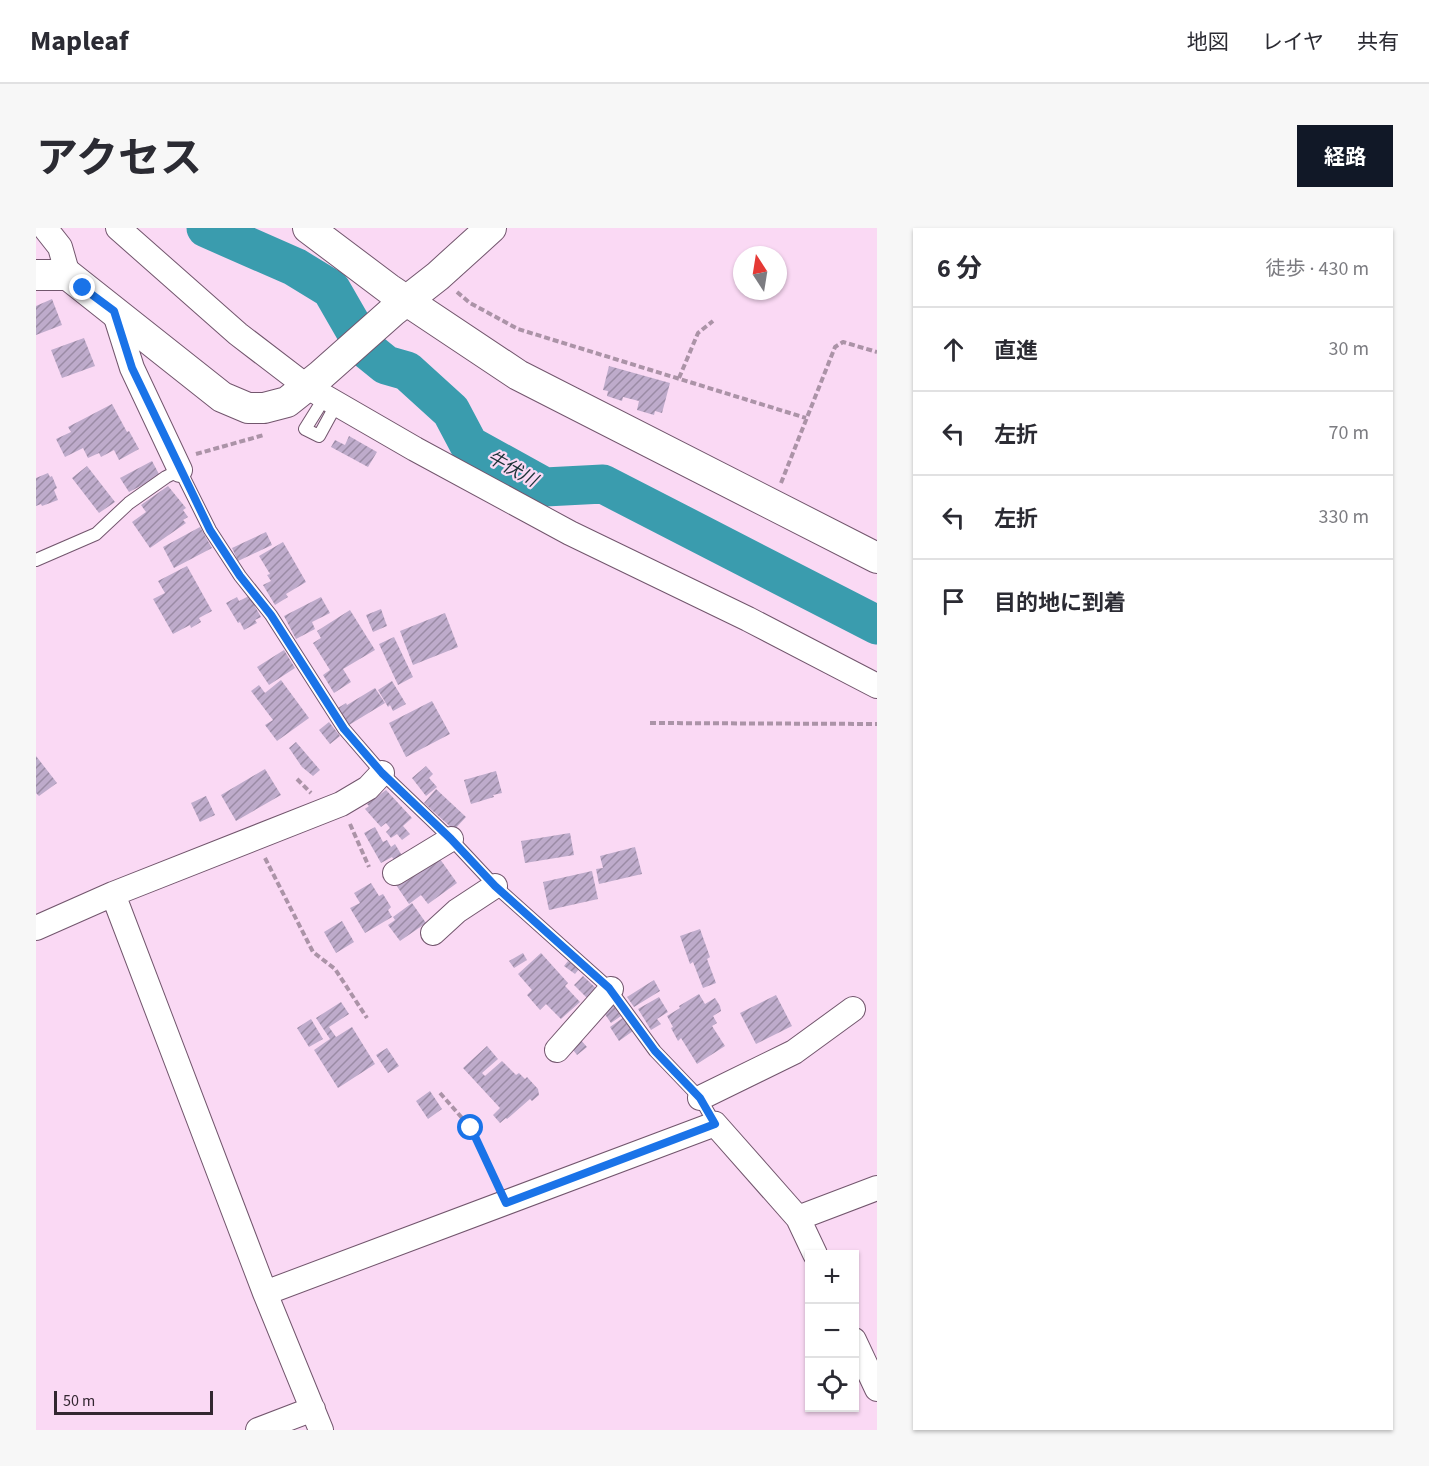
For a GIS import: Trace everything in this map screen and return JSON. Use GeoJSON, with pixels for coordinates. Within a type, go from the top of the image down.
{"type":"FeatureCollection","features":[{"type":"Feature","properties":{"kind":"street"},"geometry":{"type":"LineString","coordinates":[[45,228],[60,247],[68,275],[222,397],[248,408],[264,408],[322,390],[400,306],[438,276],[490,228]]}},
{"type":"Feature","properties":{"kind":"street"},"geometry":{"type":"LineString","coordinates":[[118,228],[237,334],[415,449],[570,533],[748,619],[877,686]]}},
{"type":"Feature","properties":{"kind":"street"},"geometry":{"type":"LineString","coordinates":[[308,228],[400,306],[518,375],[877,558]]}},
{"type":"Feature","properties":{"kind":"street"},"geometry":{"type":"LineString","coordinates":[[36,275],[68,275]]}},
{"type":"Feature","properties":{"kind":"street"},"geometry":{"type":"LineString","coordinates":[[114,311],[132,368],[180,470]]}},
{"type":"Feature","properties":{"kind":"street"},"geometry":{"type":"LineString","coordinates":[[36,928],[113,894],[341,804],[368,788],[382,773]]}},
{"type":"Feature","properties":{"kind":"street"},"geometry":{"type":"LineString","coordinates":[[395,873],[451,839]]}},
{"type":"Feature","properties":{"kind":"street"},"geometry":{"type":"LineString","coordinates":[[432,933],[457,911],[495,886]]}},
{"type":"Feature","properties":{"kind":"street"},"geometry":{"type":"LineString","coordinates":[[113,894],[265,1293],[317,1419],[258,1430]]}},
{"type":"Feature","properties":{"kind":"street"},"geometry":{"type":"LineString","coordinates":[[557,1050],[611,990]]}},
{"type":"Feature","properties":{"kind":"street"},"geometry":{"type":"LineString","coordinates":[[700,1098],[794,1052],[853,1009]]}},
{"type":"Feature","properties":{"kind":"street"},"geometry":{"type":"LineString","coordinates":[[265,1293],[715,1124],[798,1218],[813,1250]]}},
{"type":"Feature","properties":{"kind":"street"},"geometry":{"type":"LineString","coordinates":[[798,1218],[877,1188]]}},
{"type":"Feature","properties":{"kind":"street"},"geometry":{"type":"LineString","coordinates":[[859,1349],[877,1389]]}},
{"type":"Feature","properties":{"kind":"lane"},"geometry":{"type":"LineString","coordinates":[[36,560],[96,534],[129,503],[180,470],[210,530],[240,576],[271,615],[344,729],[382,773],[451,839],[495,886],[611,990],[655,1051],[700,1098],[715,1124]]}},
{"type":"Feature","properties":{"kind":"path"},"geometry":{"type":"LineString","coordinates":[[438,276],[470,303],[518,329],[806,418]]}},
{"type":"Feature","properties":{"kind":"path"},"geometry":{"type":"LineString","coordinates":[[679,378],[698,333],[713,321]]}},
{"type":"Feature","properties":{"kind":"path"},"geometry":{"type":"LineString","coordinates":[[772,504],[834,347],[843,342],[877,352]]}},
{"type":"Feature","properties":{"kind":"path"},"geometry":{"type":"LineString","coordinates":[[650,723],[877,724]]}},
{"type":"Feature","properties":{"kind":"path"},"geometry":{"type":"LineString","coordinates":[[341,804],[369,867]]}},
{"type":"Feature","properties":{"kind":"path"},"geometry":{"type":"LineString","coordinates":[[255,838],[313,952],[335,969],[366,1018]]}},
{"type":"Feature","properties":{"kind":"path"},"geometry":{"type":"LineString","coordinates":[[440,1093],[471,1128],[506,1203]]}},
{"type":"Feature","properties":{"kind":"building"},"geometry":{"type":"Polygon","coordinates":[[[52,299],[62,325],[36,335],[36,306],[52,299]]]}},
{"type":"Feature","properties":{"kind":"building"},"geometry":{"type":"Polygon","coordinates":[[[84,338],[95,366],[62,378],[51,350],[84,338]]]}},
{"type":"Feature","properties":{"kind":"building"},"geometry":{"type":"Polygon","coordinates":[[[609,366],[670,383],[662,413],[655,411],[654,415],[637,410],[639,401],[623,397],[622,401],[607,396],[608,391],[603,390],[609,366]]]}},
{"type":"Feature","properties":{"kind":"building"},"geometry":{"type":"Polygon","coordinates":[[[112,404],[139,449],[119,460],[114,450],[101,457],[99,453],[88,458],[83,448],[65,457],[56,439],[71,432],[68,427],[112,404]]]}},
{"type":"Feature","properties":{"kind":"building"},"geometry":{"type":"Polygon","coordinates":[[[349,436],[377,452],[368,467],[331,447],[335,440],[345,445],[349,436]]]}},
{"type":"Feature","properties":{"kind":"building"},"geometry":{"type":"Polygon","coordinates":[[[152,461],[160,476],[129,492],[120,478],[152,461]]]}},
{"type":"Feature","properties":{"kind":"building"},"geometry":{"type":"Polygon","coordinates":[[[87,466],[115,502],[99,513],[72,478],[87,466]]]}},
{"type":"Feature","properties":{"kind":"building"},"geometry":{"type":"Polygon","coordinates":[[[48,473],[50,477],[52,476],[57,488],[54,490],[58,500],[36,506],[36,478],[48,473]]]}},
{"type":"Feature","properties":{"kind":"building"},"geometry":{"type":"Polygon","coordinates":[[[168,486],[186,508],[183,510],[188,517],[183,520],[186,523],[150,548],[132,522],[146,512],[141,505],[168,486]]]}},
{"type":"Feature","properties":{"kind":"building"},"geometry":{"type":"Polygon","coordinates":[[[200,527],[212,548],[174,568],[163,547],[200,527]]]}},
{"type":"Feature","properties":{"kind":"building"},"geometry":{"type":"Polygon","coordinates":[[[266,532],[272,545],[238,561],[232,548],[266,532]]]}},
{"type":"Feature","properties":{"kind":"building"},"geometry":{"type":"Polygon","coordinates":[[[283,542],[306,582],[286,594],[288,597],[275,605],[263,585],[271,581],[267,575],[270,574],[259,556],[283,542]]]}},
{"type":"Feature","properties":{"kind":"building"},"geometry":{"type":"Polygon","coordinates":[[[187,566],[212,611],[199,618],[201,622],[191,628],[190,625],[173,634],[153,599],[165,593],[158,581],[187,566]]]}},
{"type":"Feature","properties":{"kind":"building"},"geometry":{"type":"Polygon","coordinates":[[[249,596],[261,617],[255,620],[257,623],[244,630],[226,603],[237,597],[239,601],[249,596]]]}},
{"type":"Feature","properties":{"kind":"building"},"geometry":{"type":"Polygon","coordinates":[[[321,597],[330,613],[312,622],[315,629],[296,639],[284,616],[321,597]]]}},
{"type":"Feature","properties":{"kind":"building"},"geometry":{"type":"Polygon","coordinates":[[[381,609],[387,626],[373,632],[366,615],[381,609]]]}},
{"type":"Feature","properties":{"kind":"building"},"geometry":{"type":"Polygon","coordinates":[[[350,610],[375,650],[343,669],[351,682],[334,693],[323,675],[330,670],[313,643],[321,638],[317,631],[350,610]]]}},
{"type":"Feature","properties":{"kind":"building"},"geometry":{"type":"Polygon","coordinates":[[[445,613],[458,647],[413,665],[400,631],[445,613]]]}},
{"type":"Feature","properties":{"kind":"building"},"geometry":{"type":"Polygon","coordinates":[[[394,637],[413,677],[398,685],[379,644],[394,637]]]}},
{"type":"Feature","properties":{"kind":"building"},"geometry":{"type":"Polygon","coordinates":[[[284,650],[295,668],[269,685],[257,667],[284,650]]]}},
{"type":"Feature","properties":{"kind":"building"},"geometry":{"type":"Polygon","coordinates":[[[281,680],[309,718],[277,741],[265,725],[273,720],[251,691],[259,685],[265,693],[281,680]]]}},
{"type":"Feature","properties":{"kind":"building"},"geometry":{"type":"Polygon","coordinates":[[[392,681],[406,704],[393,711],[378,690],[392,681]]]}},
{"type":"Feature","properties":{"kind":"building"},"geometry":{"type":"Polygon","coordinates":[[[375,688],[385,703],[349,725],[338,708],[375,688]]]}},
{"type":"Feature","properties":{"kind":"building"},"geometry":{"type":"Polygon","coordinates":[[[432,701],[450,734],[406,757],[389,723],[432,701]]]}},
{"type":"Feature","properties":{"kind":"building"},"geometry":{"type":"Polygon","coordinates":[[[329,722],[340,736],[330,744],[319,730],[329,722]]]}},
{"type":"Feature","properties":{"kind":"building"},"geometry":{"type":"Polygon","coordinates":[[[296,742],[320,770],[313,776],[302,767],[289,748],[296,742]]]}},
{"type":"Feature","properties":{"kind":"building"},"geometry":{"type":"Polygon","coordinates":[[[36,756],[57,783],[39,796],[36,793],[36,756]]]}},
{"type":"Feature","properties":{"kind":"building"},"geometry":{"type":"Polygon","coordinates":[[[426,766],[433,774],[429,778],[437,787],[426,796],[412,778],[426,766]]]}},
{"type":"Feature","properties":{"kind":"building"},"geometry":{"type":"Polygon","coordinates":[[[265,769],[281,795],[236,821],[221,795],[265,769]]]}},
{"type":"Feature","properties":{"kind":"building"},"geometry":{"type":"Polygon","coordinates":[[[496,771],[502,793],[471,804],[464,780],[496,771]]]}},
{"type":"Feature","properties":{"kind":"building"},"geometry":{"type":"Polygon","coordinates":[[[436,789],[466,817],[454,830],[424,803],[436,789]]]}},
{"type":"Feature","properties":{"kind":"building"},"geometry":{"type":"Polygon","coordinates":[[[386,790],[412,818],[403,826],[410,834],[402,840],[397,834],[391,838],[386,832],[390,828],[386,823],[381,827],[365,809],[369,806],[367,804],[386,790]]]}},
{"type":"Feature","properties":{"kind":"building"},"geometry":{"type":"Polygon","coordinates":[[[206,796],[215,815],[200,822],[191,803],[206,796]]]}},
{"type":"Feature","properties":{"kind":"building"},"geometry":{"type":"Polygon","coordinates":[[[375,827],[383,842],[387,840],[391,847],[395,844],[404,859],[396,863],[392,857],[381,863],[364,833],[375,827]]]}},
{"type":"Feature","properties":{"kind":"building"},"geometry":{"type":"Polygon","coordinates":[[[570,833],[574,855],[525,863],[521,841],[570,833]]]}},
{"type":"Feature","properties":{"kind":"building"},"geometry":{"type":"Polygon","coordinates":[[[635,847],[642,874],[599,884],[596,869],[603,868],[600,856],[635,847]]]}},
{"type":"Feature","properties":{"kind":"building"},"geometry":{"type":"Polygon","coordinates":[[[435,852],[457,883],[428,904],[421,895],[409,904],[394,882],[435,852]]]}},
{"type":"Feature","properties":{"kind":"building"},"geometry":{"type":"Polygon","coordinates":[[[592,871],[598,899],[549,910],[543,882],[592,871]]]}},
{"type":"Feature","properties":{"kind":"building"},"geometry":{"type":"Polygon","coordinates":[[[371,883],[379,896],[383,894],[391,907],[388,910],[392,917],[365,933],[350,908],[360,903],[354,893],[371,883]]]}},
{"type":"Feature","properties":{"kind":"building"},"geometry":{"type":"Polygon","coordinates":[[[412,903],[426,923],[400,941],[388,925],[395,920],[393,917],[412,903]]]}},
{"type":"Feature","properties":{"kind":"building"},"geometry":{"type":"Polygon","coordinates":[[[342,921],[354,942],[336,953],[324,932],[342,921]]]}},
{"type":"Feature","properties":{"kind":"building"},"geometry":{"type":"Polygon","coordinates":[[[700,929],[710,957],[707,959],[716,983],[703,988],[693,962],[690,964],[680,936],[700,929]]]}},
{"type":"Feature","properties":{"kind":"building"},"geometry":{"type":"Polygon","coordinates":[[[523,953],[527,960],[514,968],[509,961],[523,953]]]}},
{"type":"Feature","properties":{"kind":"building"},"geometry":{"type":"Polygon","coordinates":[[[541,953],[568,983],[565,986],[580,1002],[561,1019],[546,1004],[540,1010],[527,995],[532,990],[518,974],[541,953]]]}},
{"type":"Feature","properties":{"kind":"building"},"geometry":{"type":"Polygon","coordinates":[[[568,961],[579,969],[575,974],[564,966],[568,961]]]}},
{"type":"Feature","properties":{"kind":"building"},"geometry":{"type":"Polygon","coordinates":[[[583,976],[600,992],[591,1002],[574,985],[583,976]]]}},
{"type":"Feature","properties":{"kind":"building"},"geometry":{"type":"Polygon","coordinates":[[[654,980],[660,991],[634,1007],[627,997],[654,980]]]}},
{"type":"Feature","properties":{"kind":"building"},"geometry":{"type":"Polygon","coordinates":[[[699,994],[705,1004],[715,998],[720,1006],[721,1011],[713,1016],[717,1023],[712,1026],[725,1046],[697,1064],[681,1038],[678,1041],[667,1016],[699,994]]]}},
{"type":"Feature","properties":{"kind":"building"},"geometry":{"type":"Polygon","coordinates":[[[776,995],[792,1026],[756,1044],[740,1013],[776,995]]]}},
{"type":"Feature","properties":{"kind":"building"},"geometry":{"type":"Polygon","coordinates":[[[659,997],[668,1012],[657,1019],[661,1024],[651,1030],[638,1009],[659,997]]]}},
{"type":"Feature","properties":{"kind":"building"},"geometry":{"type":"Polygon","coordinates":[[[341,1002],[349,1014],[329,1027],[336,1037],[352,1027],[375,1064],[338,1088],[314,1050],[330,1039],[316,1018],[341,1002]]]}},
{"type":"Feature","properties":{"kind":"building"},"geometry":{"type":"Polygon","coordinates":[[[611,1002],[621,1016],[611,1023],[602,1010],[611,1002]]]}},
{"type":"Feature","properties":{"kind":"building"},"geometry":{"type":"Polygon","coordinates":[[[624,1017],[633,1031],[619,1041],[610,1027],[624,1017]]]}},
{"type":"Feature","properties":{"kind":"building"},"geometry":{"type":"Polygon","coordinates":[[[311,1019],[323,1039],[309,1047],[297,1028],[311,1019]]]}},
{"type":"Feature","properties":{"kind":"building"},"geometry":{"type":"Polygon","coordinates":[[[579,1038],[587,1047],[577,1055],[570,1046],[579,1038]]]}},
{"type":"Feature","properties":{"kind":"building"},"geometry":{"type":"Polygon","coordinates":[[[487,1046],[498,1059],[482,1073],[485,1076],[502,1061],[516,1075],[519,1073],[525,1079],[527,1077],[538,1089],[539,1095],[532,1101],[530,1099],[500,1123],[493,1115],[500,1108],[463,1068],[487,1046]]]}},
{"type":"Feature","properties":{"kind":"building"},"geometry":{"type":"Polygon","coordinates":[[[387,1048],[399,1066],[388,1073],[376,1055],[387,1048]]]}},
{"type":"Feature","properties":{"kind":"building"},"geometry":{"type":"Polygon","coordinates":[[[430,1091],[442,1109],[428,1119],[416,1101],[430,1091]]]}},
{"type":"Feature","properties":{"kind":"waterway","name":"牛伏川"},"geometry":{"type":"LineString","coordinates":[[206,228],[295,267],[331,289],[365,348],[386,365],[407,371],[451,411],[469,445],[545,487],[603,484],[877,625]]}},
{"type":"Feature","properties":{"kind":"route"},"geometry":{"type":"LineString","coordinates":[[83,288],[114,311],[132,368],[210,530],[240,576],[271,615],[344,729],[382,773],[451,839],[495,886],[609,988],[655,1051],[700,1098],[715,1124],[506,1203],[471,1128]]}}]}
